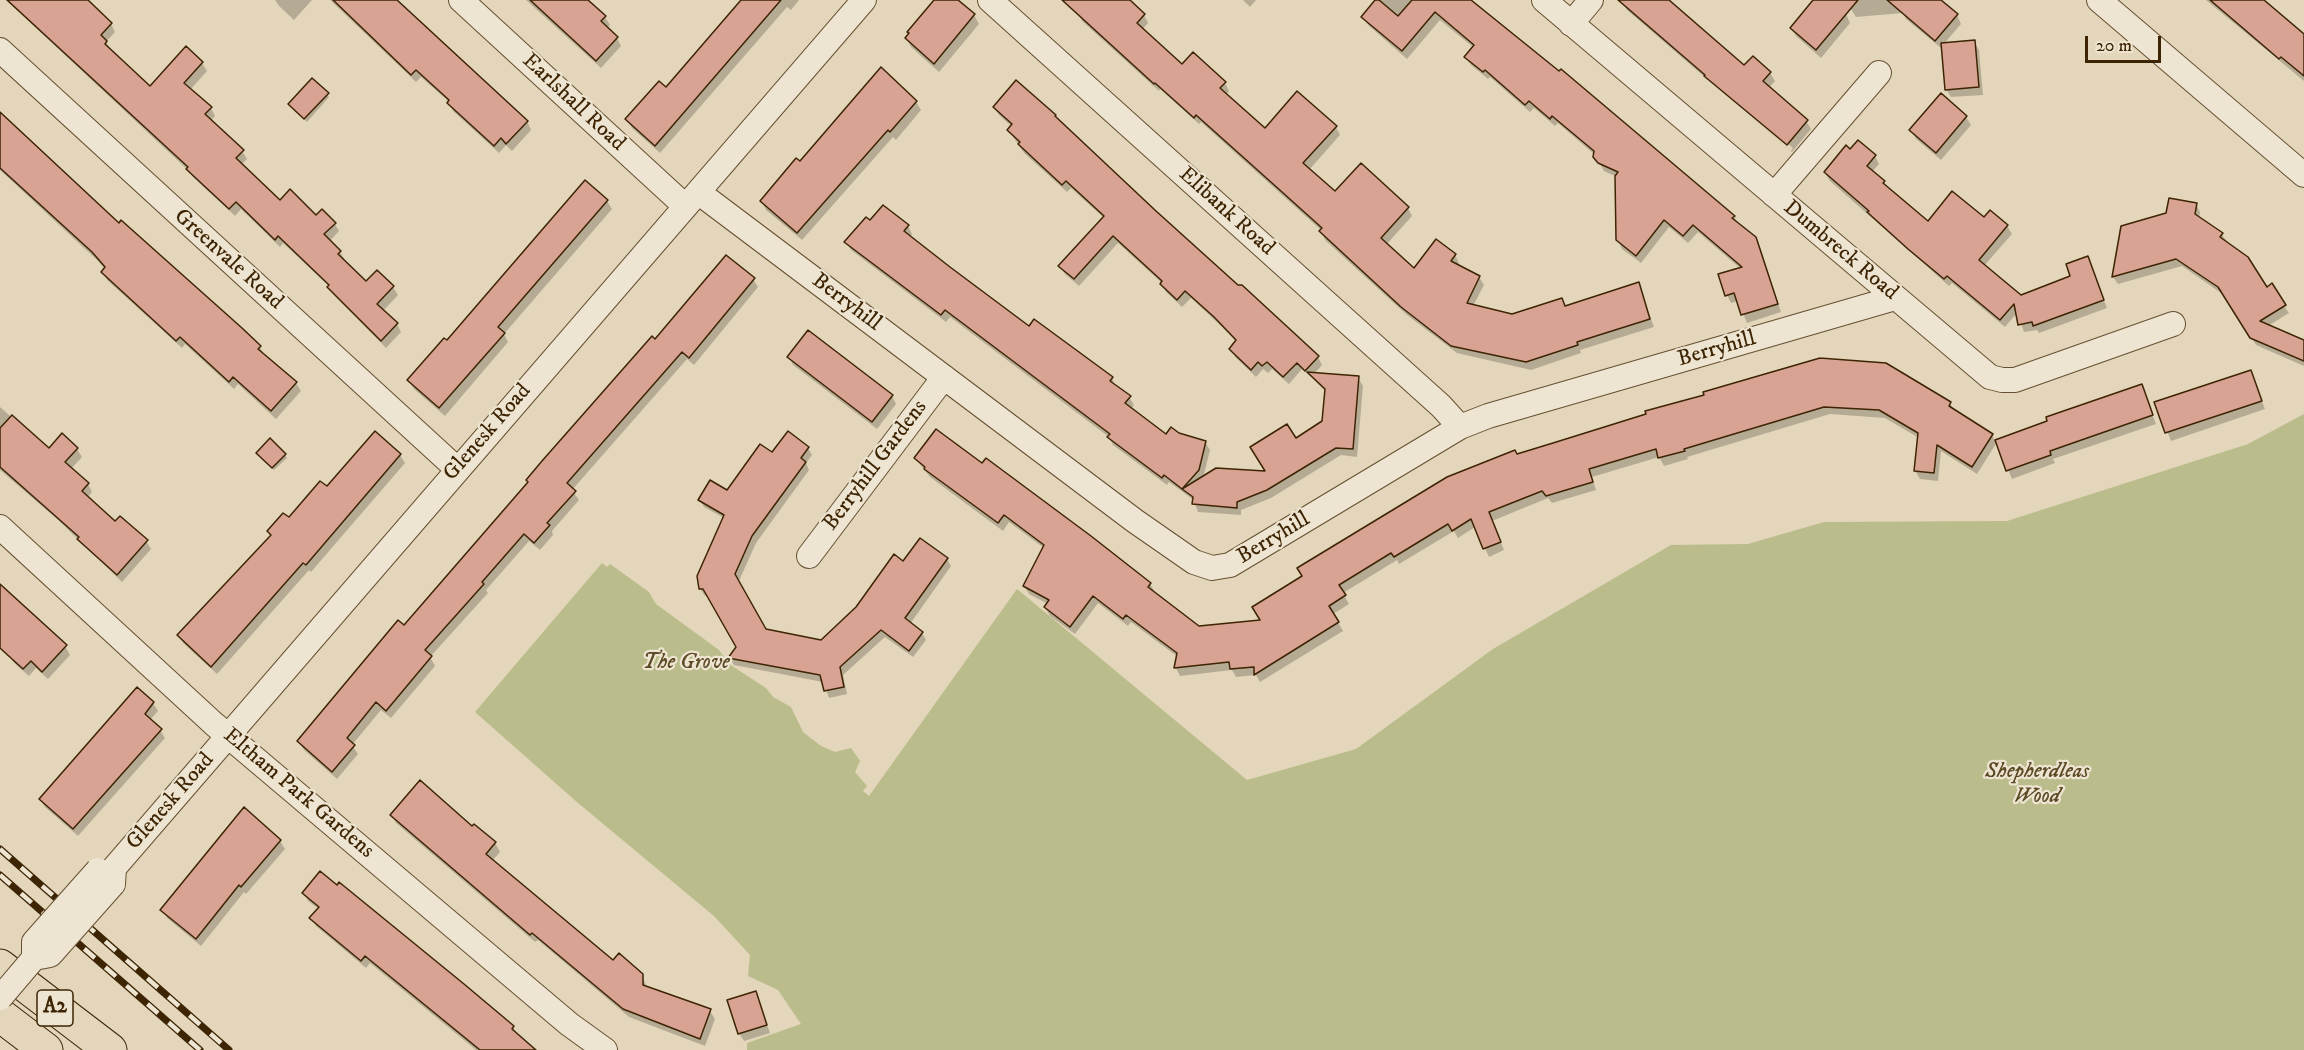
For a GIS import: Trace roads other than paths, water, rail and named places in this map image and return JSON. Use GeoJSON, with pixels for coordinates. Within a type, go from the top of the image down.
{"type":"FeatureCollection","features":[{"type":"Feature","properties":{"kind":"highway","name":"A2"},"geometry":{"type":"LineString","coordinates":[[0,966],[110,1050]]}},
{"type":"Feature","properties":{"kind":"highway","name":"A2"},"geometry":{"type":"LineString","coordinates":[[0,1015],[46,1050]]}},
{"type":"Feature","properties":{"kind":"street","name":"Earlshall Road"},"geometry":{"type":"LineString","coordinates":[[461,0],[691,199]]}},
{"type":"Feature","properties":{"kind":"street","name":"Glenesk Road"},"geometry":{"type":"LineString","coordinates":[[0,998],[34,958],[50,955],[108,874],[864,0]]}},
{"type":"Feature","properties":{"kind":"street","name":"Elibank Road"},"geometry":{"type":"LineString","coordinates":[[990,0],[1441,406],[1460,427]]}},
{"type":"Feature","properties":{"kind":"street","name":"Dumbreck Road"},"geometry":{"type":"LineString","coordinates":[[1544,0],[1990,377],[2015,380],[2173,324]]}},
{"type":"Feature","properties":{"kind":"street"},"geometry":{"type":"LineString","coordinates":[[1571,24],[1591,0]]}},
{"type":"Feature","properties":{"kind":"street"},"geometry":{"type":"LineString","coordinates":[[2099,0],[2304,175]]}},
{"type":"Feature","properties":{"kind":"street","name":"Greenvale Road"},"geometry":{"type":"LineString","coordinates":[[0,50],[457,469]]}},
{"type":"Feature","properties":{"kind":"street"},"geometry":{"type":"LineString","coordinates":[[1774,195],[1879,73]]}},
{"type":"Feature","properties":{"kind":"street","name":"Berryhill"},"geometry":{"type":"LineString","coordinates":[[691,199],[944,376],[1135,521],[1194,562],[1212,568],[1230,565],[1460,427],[1488,416],[1895,298]]}},
{"type":"Feature","properties":{"kind":"street","name":"Berryhill Gardens"},"geometry":{"type":"LineString","coordinates":[[809,556],[944,376]]}},
{"type":"Feature","properties":{"kind":"street","name":"Eltham Park Gardens"},"geometry":{"type":"LineString","coordinates":[[0,527],[228,736],[569,1024],[605,1050]]}},
{"type":"Feature","properties":{"kind":"railway"},"geometry":{"type":"LineString","coordinates":[[0,849],[229,1050]]}},
{"type":"Feature","properties":{"kind":"railway"},"geometry":{"type":"LineString","coordinates":[[0,875],[200,1050]]}},
{"type":"Feature","properties":{"kind":"park label","name":"The Grove"},"geometry":{"type":"Point","coordinates":[686,663]}},
{"type":"Feature","properties":{"kind":"park label","name":"Shepherdleas Wood"},"geometry":{"type":"Point","coordinates":[2037,784]}}]}
